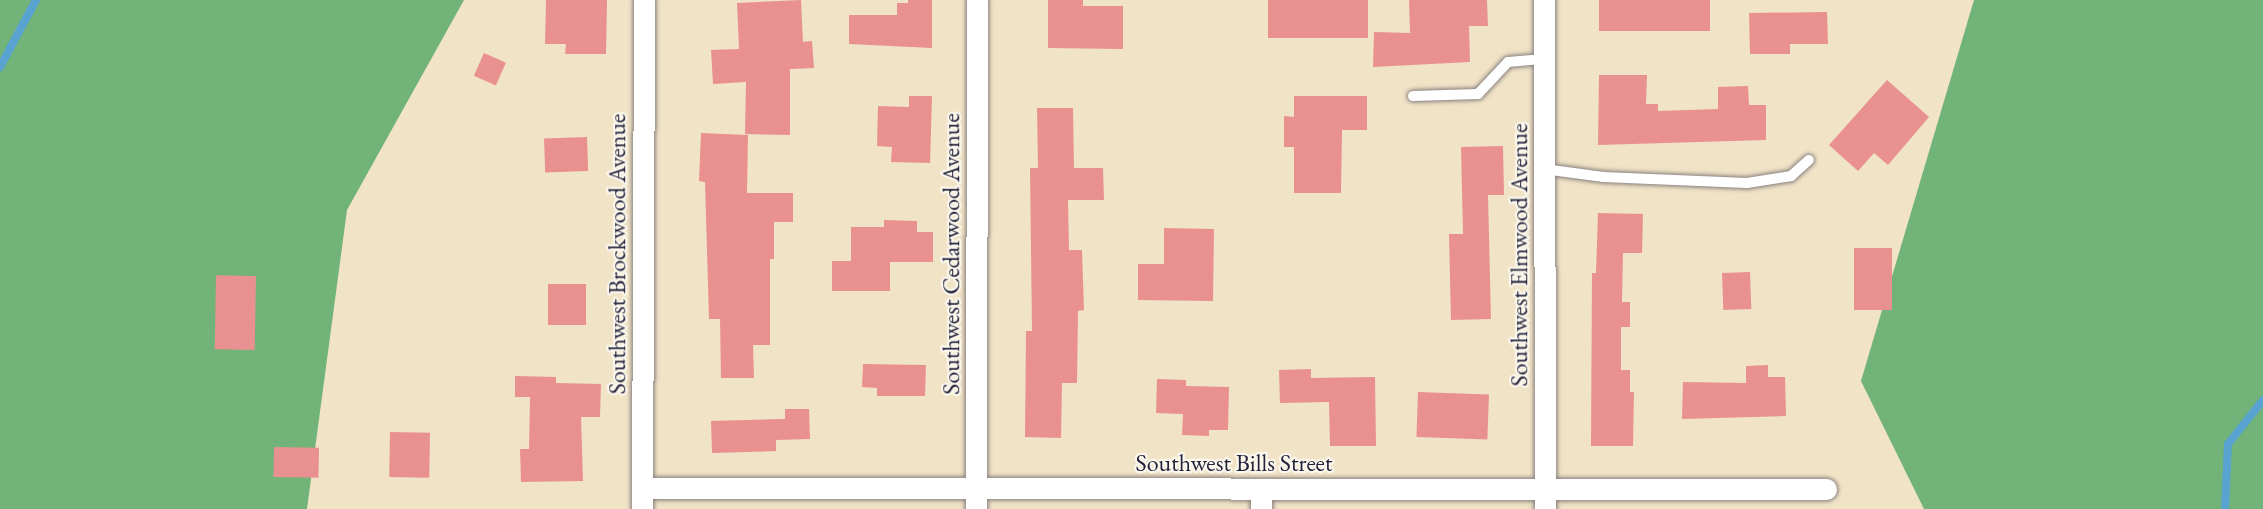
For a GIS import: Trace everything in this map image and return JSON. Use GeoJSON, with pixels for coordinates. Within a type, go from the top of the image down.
{"type":"FeatureCollection","features":[{"type":"Feature","properties":{"kind":"street","name":"Southwest Brockwood Avenue"},"geometry":{"type":"LineString","coordinates":[[642,499],[644,0]]}},
{"type":"Feature","properties":{"kind":"street","name":"Southwest Cedarwood Avenue"},"geometry":{"type":"LineString","coordinates":[[976,499],[977,0]]}},
{"type":"Feature","properties":{"kind":"street","name":"Southwest Elmwood Avenue"},"geometry":{"type":"LineString","coordinates":[[1544,0],[1545,499]]}},
{"type":"Feature","properties":{"kind":"street","name":"Southwest Bills Street"},"geometry":{"type":"LineString","coordinates":[[642,499],[1545,499],[1826,489]]}},
{"type":"Feature","properties":{"kind":"lane"},"geometry":{"type":"LineString","coordinates":[[1413,96],[1478,94],[1508,62],[1544,59]]}},
{"type":"Feature","properties":{"kind":"lane"},"geometry":{"type":"LineString","coordinates":[[1544,169],[1602,177],[1747,183],[1791,176],[1809,160]]}},
{"type":"Feature","properties":{"kind":"green space"},"geometry":{"type":"Polygon","coordinates":[[[0,0],[464,0],[347,210],[307,509],[0,509],[0,0]]]}},
{"type":"Feature","properties":{"kind":"green space"},"geometry":{"type":"Polygon","coordinates":[[[1974,0],[2263,0],[2263,509],[1924,509],[1861,381],[1974,0]]]}},
{"type":"Feature","properties":{"kind":"building"},"geometry":{"type":"Polygon","coordinates":[[[546,0],[607,0],[606,54],[565,54],[566,44],[545,44],[546,0]]]}},
{"type":"Feature","properties":{"kind":"building"},"geometry":{"type":"Polygon","coordinates":[[[801,0],[803,42],[812,41],[814,68],[790,69],[790,135],[745,134],[746,82],[713,84],[711,50],[739,49],[737,3],[801,0]]]}},
{"type":"Feature","properties":{"kind":"building"},"geometry":{"type":"Polygon","coordinates":[[[908,0],[932,0],[932,48],[849,44],[849,15],[897,15],[897,3],[908,3],[908,0]]]}},
{"type":"Feature","properties":{"kind":"building"},"geometry":{"type":"Polygon","coordinates":[[[1048,0],[1083,0],[1083,6],[1123,6],[1123,49],[1048,48],[1048,0]]]}},
{"type":"Feature","properties":{"kind":"building"},"geometry":{"type":"Polygon","coordinates":[[[1268,0],[1368,0],[1368,38],[1268,38],[1268,0]]]}},
{"type":"Feature","properties":{"kind":"building"},"geometry":{"type":"Polygon","coordinates":[[[1409,0],[1487,0],[1488,26],[1469,26],[1470,62],[1373,67],[1374,32],[1410,33],[1409,0]]]}},
{"type":"Feature","properties":{"kind":"building"},"geometry":{"type":"Polygon","coordinates":[[[1599,0],[1710,0],[1710,31],[1599,31],[1599,0]]]}},
{"type":"Feature","properties":{"kind":"building"},"geometry":{"type":"Polygon","coordinates":[[[1827,12],[1828,44],[1790,44],[1790,54],[1750,54],[1749,13],[1827,12]]]}},
{"type":"Feature","properties":{"kind":"building"},"geometry":{"type":"Polygon","coordinates":[[[484,53],[506,63],[496,86],[474,76],[484,53]]]}},
{"type":"Feature","properties":{"kind":"building"},"geometry":{"type":"Polygon","coordinates":[[[1599,75],[1647,75],[1646,104],[1658,104],[1658,111],[1718,109],[1718,87],[1748,86],[1749,105],[1766,105],[1766,140],[1598,145],[1599,75]]]}},
{"type":"Feature","properties":{"kind":"building"},"geometry":{"type":"Polygon","coordinates":[[[1887,80],[1929,117],[1888,165],[1874,153],[1858,171],[1829,145],[1887,80]]]}},
{"type":"Feature","properties":{"kind":"building"},"geometry":{"type":"Polygon","coordinates":[[[909,96],[932,96],[930,163],[891,162],[892,147],[877,146],[878,106],[909,107],[909,96]]]}},
{"type":"Feature","properties":{"kind":"building"},"geometry":{"type":"Polygon","coordinates":[[[1294,96],[1367,96],[1367,130],[1342,130],[1341,193],[1294,193],[1294,147],[1284,147],[1284,116],[1294,117],[1294,96]]]}},
{"type":"Feature","properties":{"kind":"building"},"geometry":{"type":"Polygon","coordinates":[[[1037,108],[1073,108],[1074,168],[1103,168],[1104,200],[1068,200],[1069,250],[1082,250],[1084,310],[1078,311],[1077,383],[1062,383],[1061,438],[1025,437],[1026,331],[1032,331],[1030,168],[1038,168],[1037,108]]]}},
{"type":"Feature","properties":{"kind":"building"},"geometry":{"type":"Polygon","coordinates":[[[701,133],[748,135],[747,193],[793,193],[793,222],[774,222],[774,259],[770,259],[770,345],[753,345],[754,378],[721,378],[720,319],[709,319],[705,182],[699,181],[701,133]]]}},
{"type":"Feature","properties":{"kind":"building"},"geometry":{"type":"Polygon","coordinates":[[[587,137],[588,171],[545,172],[544,139],[587,137]]]}},
{"type":"Feature","properties":{"kind":"building"},"geometry":{"type":"Polygon","coordinates":[[[1503,146],[1504,195],[1488,195],[1491,319],[1451,320],[1449,234],[1463,234],[1461,147],[1503,146]]]}},
{"type":"Feature","properties":{"kind":"building"},"geometry":{"type":"Polygon","coordinates":[[[1598,213],[1643,214],[1642,253],[1623,253],[1622,302],[1630,302],[1630,327],[1621,327],[1621,370],[1630,370],[1630,392],[1634,392],[1633,446],[1591,446],[1592,273],[1596,273],[1598,213]]]}},
{"type":"Feature","properties":{"kind":"building"},"geometry":{"type":"Polygon","coordinates":[[[884,220],[917,221],[917,232],[933,232],[933,262],[890,262],[890,291],[832,291],[832,261],[851,261],[851,227],[884,227],[884,220]]]}},
{"type":"Feature","properties":{"kind":"building"},"geometry":{"type":"Polygon","coordinates":[[[1164,228],[1214,229],[1213,301],[1138,300],[1138,264],[1164,264],[1164,228]]]}},
{"type":"Feature","properties":{"kind":"building"},"geometry":{"type":"Polygon","coordinates":[[[1854,248],[1892,248],[1892,310],[1854,310],[1854,248]]]}},
{"type":"Feature","properties":{"kind":"building"},"geometry":{"type":"Polygon","coordinates":[[[1750,272],[1751,309],[1723,310],[1722,273],[1750,272]]]}},
{"type":"Feature","properties":{"kind":"building"},"geometry":{"type":"Polygon","coordinates":[[[216,275],[256,276],[255,350],[215,349],[216,275]]]}},
{"type":"Feature","properties":{"kind":"building"},"geometry":{"type":"Polygon","coordinates":[[[548,284],[586,284],[586,325],[548,325],[548,284]]]}},
{"type":"Feature","properties":{"kind":"building"},"geometry":{"type":"Polygon","coordinates":[[[863,364],[926,365],[925,396],[877,396],[877,388],[862,387],[863,364]]]}},
{"type":"Feature","properties":{"kind":"building"},"geometry":{"type":"Polygon","coordinates":[[[1768,365],[1768,377],[1785,377],[1786,416],[1682,419],[1683,382],[1746,383],[1746,366],[1768,365]]]}},
{"type":"Feature","properties":{"kind":"building"},"geometry":{"type":"Polygon","coordinates":[[[1311,369],[1311,378],[1375,377],[1376,446],[1330,446],[1329,402],[1280,403],[1279,370],[1311,369]]]}},
{"type":"Feature","properties":{"kind":"building"},"geometry":{"type":"Polygon","coordinates":[[[515,376],[556,377],[556,383],[601,384],[600,417],[581,417],[583,481],[521,482],[520,449],[529,449],[530,397],[515,397],[515,376]]]}},
{"type":"Feature","properties":{"kind":"building"},"geometry":{"type":"Polygon","coordinates":[[[1157,379],[1186,380],[1186,386],[1229,387],[1228,430],[1209,430],[1209,436],[1182,435],[1183,414],[1156,413],[1157,379]]]}},
{"type":"Feature","properties":{"kind":"building"},"geometry":{"type":"Polygon","coordinates":[[[1418,392],[1489,394],[1487,439],[1416,437],[1418,392]]]}},
{"type":"Feature","properties":{"kind":"building"},"geometry":{"type":"Polygon","coordinates":[[[785,409],[809,409],[810,439],[776,440],[776,451],[712,453],[711,421],[785,419],[785,409]]]}},
{"type":"Feature","properties":{"kind":"building"},"geometry":{"type":"Polygon","coordinates":[[[390,432],[430,433],[429,478],[389,477],[390,432]]]}},
{"type":"Feature","properties":{"kind":"building"},"geometry":{"type":"Polygon","coordinates":[[[274,447],[319,448],[318,478],[273,477],[274,447]]]}},
{"type":"Feature","properties":{"kind":"waterway"},"geometry":{"type":"LineString","coordinates":[[0,67],[36,0]]}},
{"type":"Feature","properties":{"kind":"waterway"},"geometry":{"type":"LineString","coordinates":[[2225,509],[2228,444],[2263,400]]}}]}
